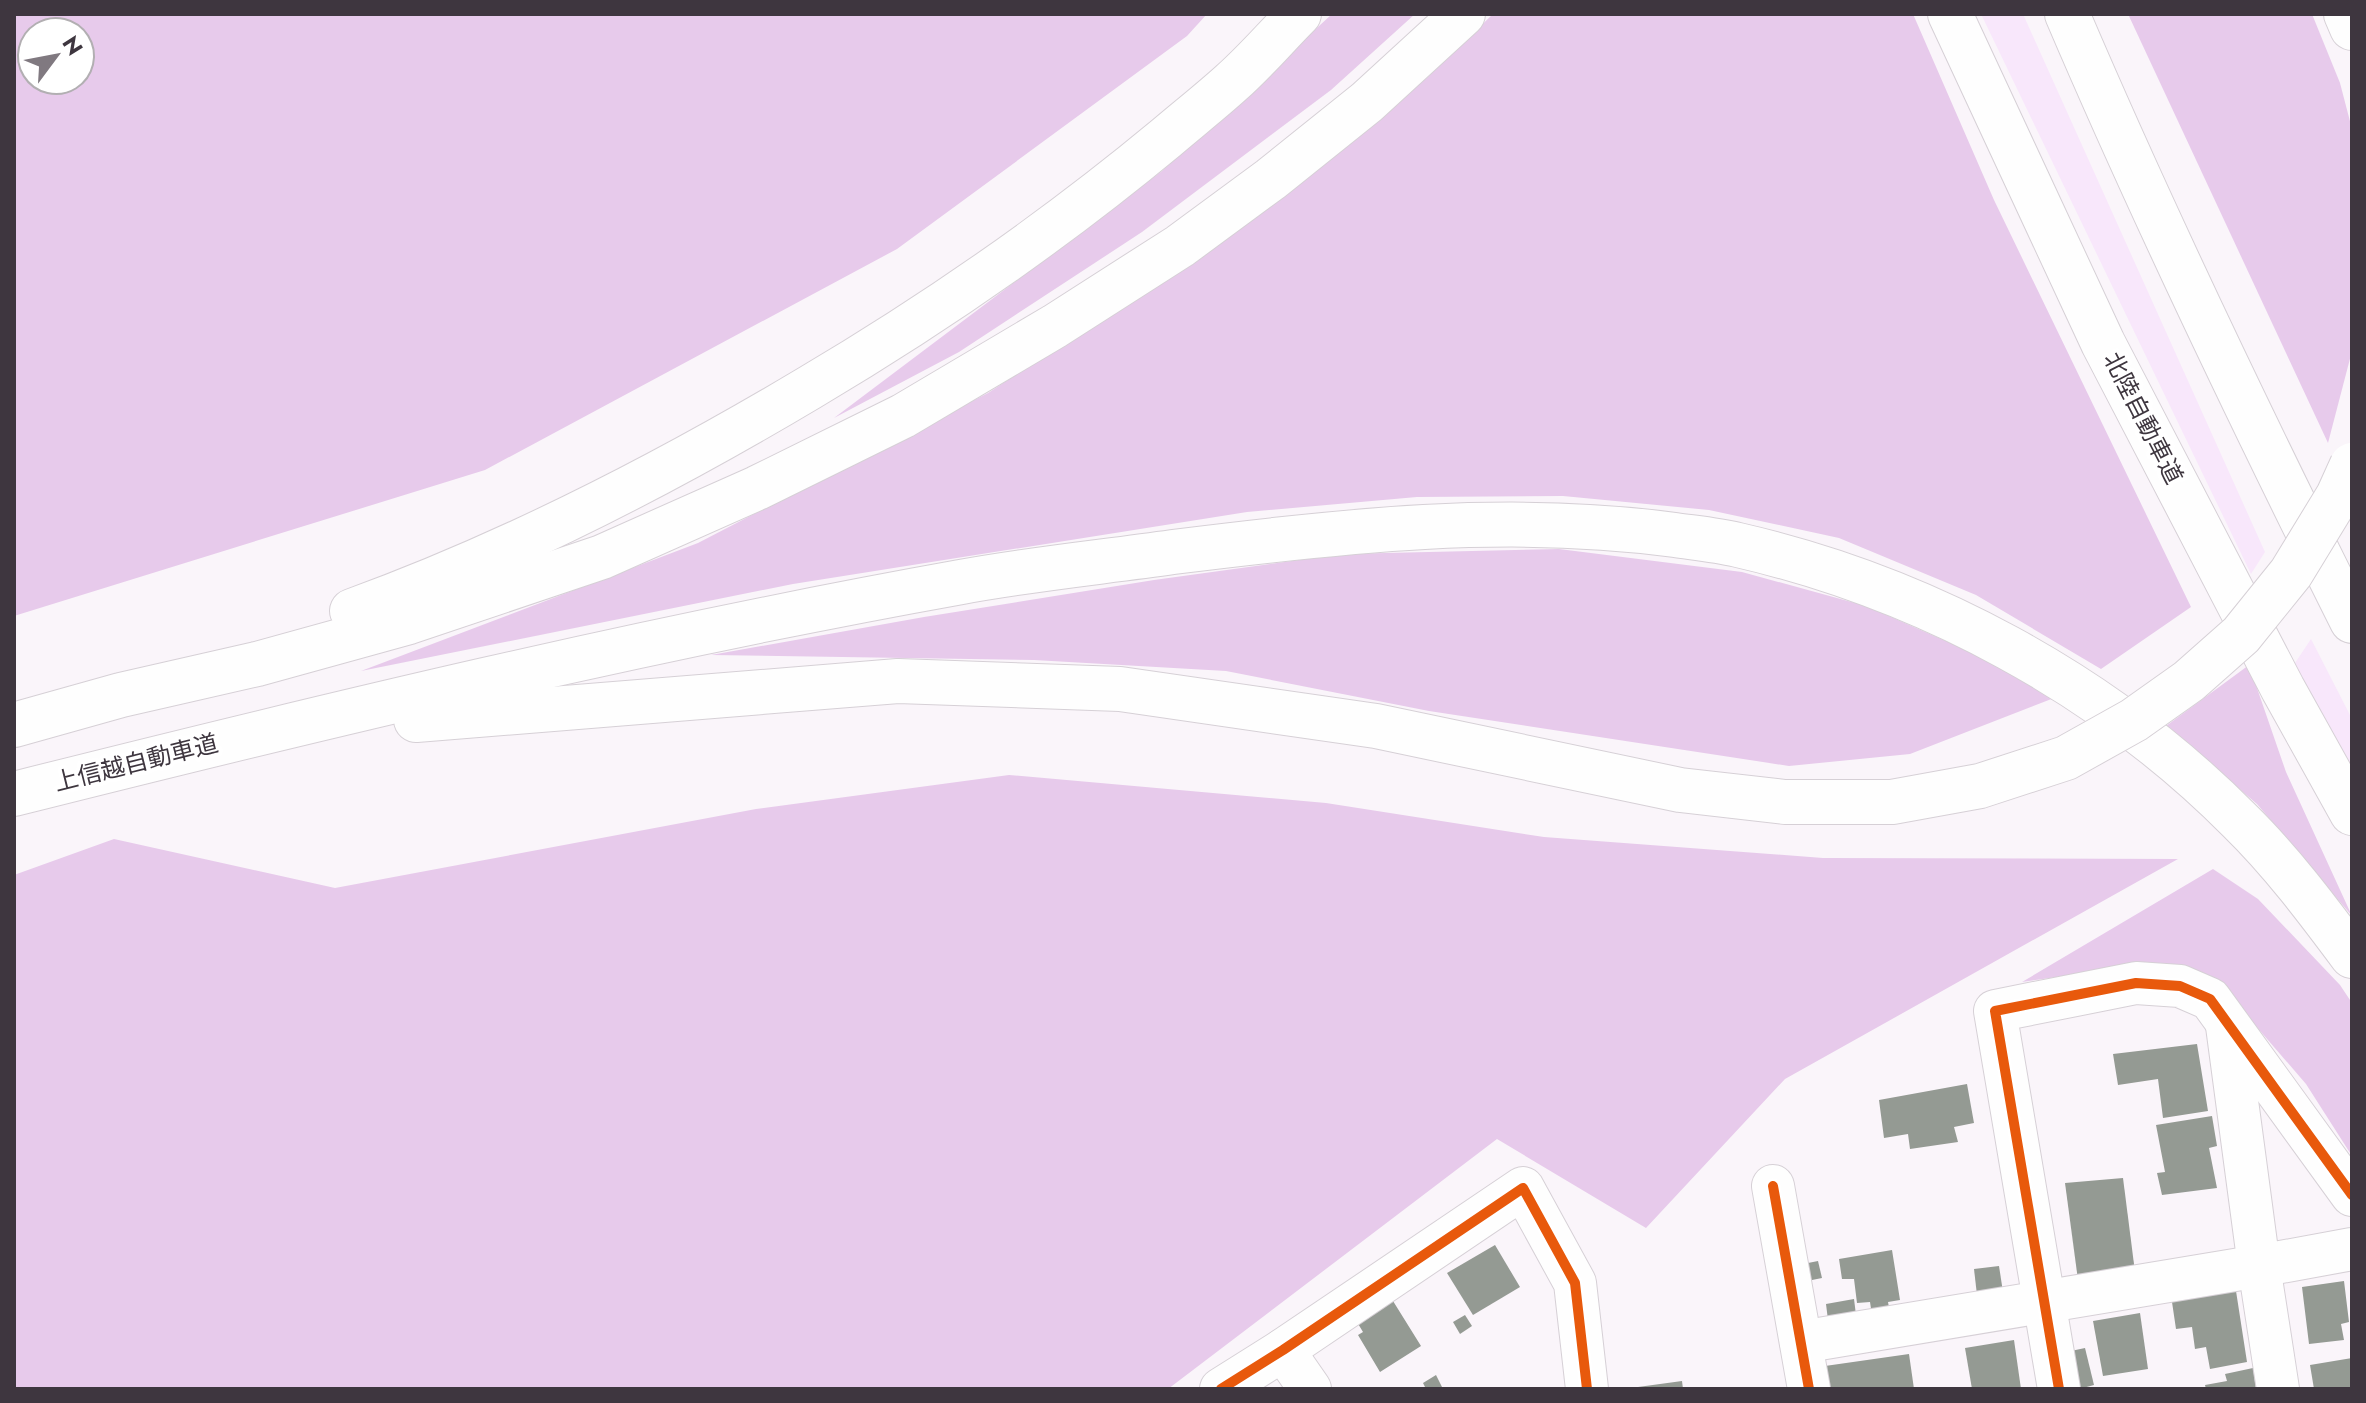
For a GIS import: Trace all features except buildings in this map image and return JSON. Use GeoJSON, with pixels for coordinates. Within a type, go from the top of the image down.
{"type":"FeatureCollection","features":[{"type":"Feature","properties":{"kind":"highway"},"geometry":{"type":"LineString","coordinates":[[121,695],[431,582],[594,508],[734,433],[879,347],[1006,262],[1112,183],[1232,83],[1299,14]]}},
{"type":"Feature","properties":{"kind":"highway"},"geometry":{"type":"LineString","coordinates":[[14,725],[409,622],[602,557],[757,488],[903,416],[1055,326],[1180,246],[1271,179],[1367,102],[1463,14]]}},
{"type":"Feature","properties":{"kind":"highway","name":"北陸自動車道"},"geometry":{"type":"LineString","coordinates":[[1950,14],[2103,343],[2283,689],[2352,813]]}},
{"type":"Feature","properties":{"kind":"highway"},"geometry":{"type":"LineString","coordinates":[[2067,14],[2116,128],[2256,429],[2352,621]]}},
{"type":"Feature","properties":{"kind":"highway"},"geometry":{"type":"LineString","coordinates":[[2346,14],[2352,28]]}},
{"type":"Feature","properties":{"kind":"highway"},"geometry":{"type":"LineString","coordinates":[[259,733],[898,681],[1120,689],[1376,726],[1680,790],[1785,802],[1892,802],[1980,786],[2066,758],[2134,720],[2189,681],[2241,635],[2291,573],[2338,496],[2352,465]]}},
{"type":"Feature","properties":{"kind":"highway"},"geometry":{"type":"LineString","coordinates":[[259,733],[676,639],[965,581],[1301,536],[1409,527],[1531,523],[1634,529],[1730,543],[1811,564],[1901,596],[1990,638],[2070,685],[2169,756],[2241,822],[2320,913],[2352,956]]}},
{"type":"Feature","properties":{"kind":"highway","name":"上信越自動車道"},"geometry":{"type":"LineString","coordinates":[[14,794],[259,733]]}},
{"type":"Feature","properties":{"kind":"street"},"geometry":{"type":"LineString","coordinates":[[2059,1389],[1995,1011],[2136,983],[2180,986],[2210,999],[2352,1195]]}},
{"type":"Feature","properties":{"kind":"street"},"geometry":{"type":"LineString","coordinates":[[2226,1021],[2278,1389]]}},
{"type":"Feature","properties":{"kind":"street"},"geometry":{"type":"LineString","coordinates":[[1773,1186],[1809,1389]]}},
{"type":"Feature","properties":{"kind":"street"},"geometry":{"type":"LineString","coordinates":[[1221,1389],[1523,1188],[1575,1283],[1587,1389]]}},
{"type":"Feature","properties":{"kind":"street"},"geometry":{"type":"LineString","coordinates":[[1801,1342],[2352,1249]]}},
{"type":"Feature","properties":{"kind":"street"},"geometry":{"type":"LineString","coordinates":[[1283,1350],[1310,1389]]}},
{"type":"Feature","properties":{"kind":"shaded area"},"geometry":{"type":"Polygon","coordinates":[[[14,14],[1207,14],[1187,36],[897,249],[485,470],[14,616],[14,14]]]}},
{"type":"Feature","properties":{"kind":"shaded area"},"geometry":{"type":"Polygon","coordinates":[[[1332,14],[1415,14],[1331,90],[1142,232],[959,352],[834,418],[1162,171],[1332,14]]]}},
{"type":"Feature","properties":{"kind":"shaded area"},"geometry":{"type":"Polygon","coordinates":[[[1493,14],[1913,14],[1994,200],[2191,607],[2101,669],[1976,595],[1839,538],[1709,510],[1563,496],[1417,497],[1247,512],[793,584],[361,671],[698,543],[988,393],[1214,247],[1428,77],[1493,14]]]}},
{"type":"Feature","properties":{"kind":"shaded area"},"geometry":{"type":"Polygon","coordinates":[[[1981,14],[2023,14],[2265,552],[2251,574],[1981,14]]]}},
{"type":"Feature","properties":{"kind":"shaded area"},"geometry":{"type":"Polygon","coordinates":[[[2128,14],[2312,14],[2340,83],[2352,129],[2352,351],[2328,443],[2128,14]]]}},
{"type":"Feature","properties":{"kind":"shaded area"},"geometry":{"type":"Polygon","coordinates":[[[1559,549],[1742,572],[1866,606],[2005,667],[2054,698],[1910,754],[1789,766],[1429,711],[1226,671],[1034,660],[711,655],[1154,580],[1342,554],[1559,549]]]}},
{"type":"Feature","properties":{"kind":"shaded area"},"geometry":{"type":"Polygon","coordinates":[[[2311,639],[2352,719],[2352,776],[2291,669],[2311,639]]]}},
{"type":"Feature","properties":{"kind":"shaded area"},"geometry":{"type":"Polygon","coordinates":[[[2249,665],[2286,772],[2352,916],[2257,804],[2166,726],[2249,665]]]}},
{"type":"Feature","properties":{"kind":"shaded area"},"geometry":{"type":"Polygon","coordinates":[[[1009,775],[1326,803],[1544,837],[1823,858],[2178,859],[1785,1079],[1646,1228],[1497,1139],[1168,1389],[14,1389],[14,875],[114,839],[335,888],[756,809],[1009,775]]]}},
{"type":"Feature","properties":{"kind":"shaded area"},"geometry":{"type":"Polygon","coordinates":[[[2213,869],[2258,899],[2340,985],[2352,1003],[2352,1156],[2306,1084],[2217,981],[2149,964],[2022,982],[2213,869]]]}},
{"type":"Feature","properties":{"kind":"cycle path"},"geometry":{"type":"LineString","coordinates":[[2059,1389],[1995,1011],[2136,983],[2180,986],[2210,999],[2352,1195]]}},
{"type":"Feature","properties":{"kind":"cycle path"},"geometry":{"type":"LineString","coordinates":[[1773,1186],[1809,1389]]}},
{"type":"Feature","properties":{"kind":"cycle path"},"geometry":{"type":"LineString","coordinates":[[1221,1389],[1523,1188],[1575,1283],[1587,1389]]}}]}
